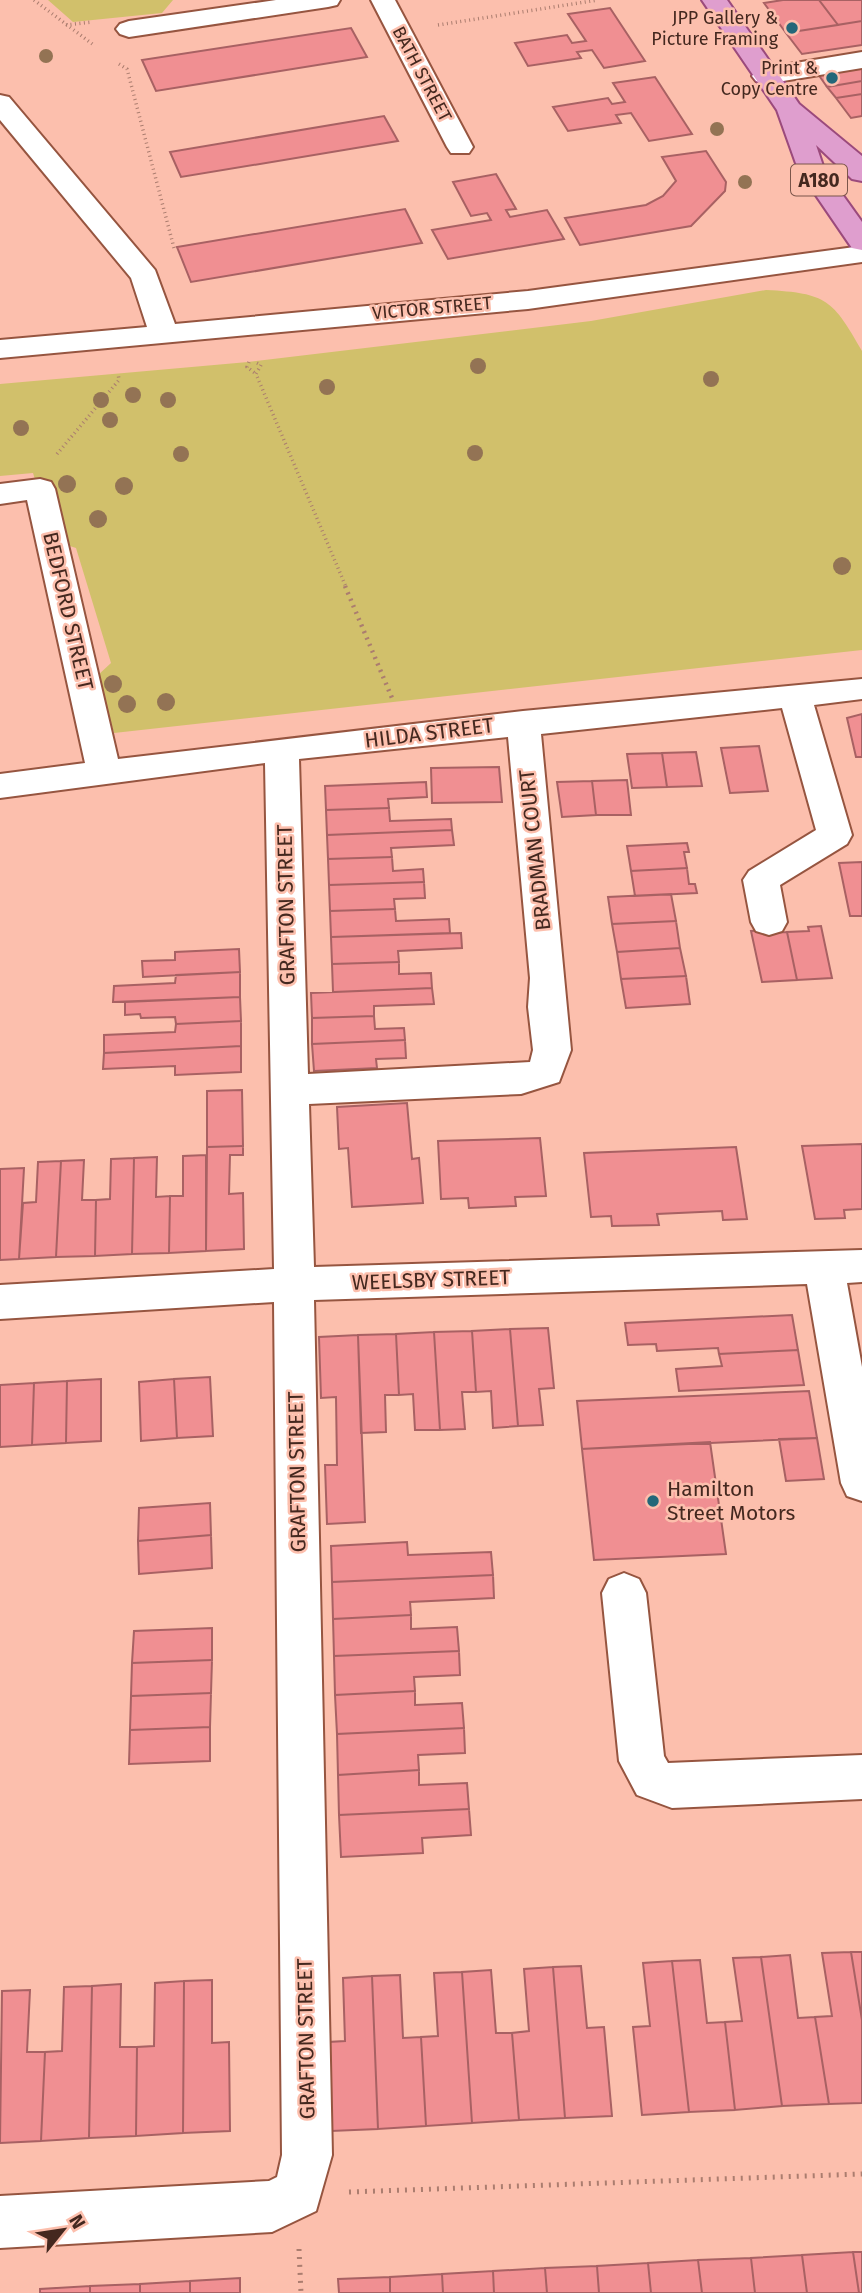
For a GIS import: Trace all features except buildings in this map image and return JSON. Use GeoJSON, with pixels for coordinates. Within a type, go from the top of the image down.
{"type":"FeatureCollection","features":[{"type":"Feature","properties":{"kind":"main road","name":"A180"},"geometry":{"type":"LineString","coordinates":[[714,0],[790,110],[855,164],[862,173]]}},
{"type":"Feature","properties":{"kind":"main road","name":"A180"},"geometry":{"type":"LineString","coordinates":[[790,110],[811,169],[862,243]]}},
{"type":"Feature","properties":{"kind":"street"},"geometry":{"type":"LineString","coordinates":[[129,29],[328,0]]}},
{"type":"Feature","properties":{"kind":"street","name":"BATH STREET"},"geometry":{"type":"LineString","coordinates":[[383,0],[460,147]]}},
{"type":"Feature","properties":{"kind":"street"},"geometry":{"type":"LineString","coordinates":[[765,76],[862,60]]}},
{"type":"Feature","properties":{"kind":"street"},"geometry":{"type":"LineString","coordinates":[[0,103],[145,276],[163,333]]}},
{"type":"Feature","properties":{"kind":"street","name":"VICTOR STREET"},"geometry":{"type":"LineString","coordinates":[[0,349],[528,300],[862,254]]}},
{"type":"Feature","properties":{"kind":"street","name":"BEDFORD STREET"},"geometry":{"type":"LineString","coordinates":[[13,492],[40,489],[104,773]]}},
{"type":"Feature","properties":{"kind":"street","name":"HILDA STREET"},"geometry":{"type":"LineString","coordinates":[[0,786],[282,749],[523,722],[858,690]]}},
{"type":"Feature","properties":{"kind":"street"},"geometry":{"type":"LineString","coordinates":[[769,922],[761,880],[835,835],[795,697]]}},
{"type":"Feature","properties":{"kind":"street","name":"BRADMAN COURT"},"geometry":{"type":"LineString","coordinates":[[290,1090],[521,1079],[546,1072],[552,1050],[546,1007],[548,978],[523,722]]}},
{"type":"Feature","properties":{"kind":"street","name":"GRAFTON STREET"},"geometry":{"type":"LineString","coordinates":[[282,749],[294,1284],[307,2155],[298,2193]]}},
{"type":"Feature","properties":{"kind":"street"},"geometry":{"type":"LineString","coordinates":[[843,1267],[862,1483]]}},
{"type":"Feature","properties":{"kind":"street","name":"WEELSBY STREET"},"geometry":{"type":"LineString","coordinates":[[0,1302],[294,1284],[843,1267]]}},
{"type":"Feature","properties":{"kind":"street"},"geometry":{"type":"LineString","coordinates":[[624,1593],[642,1760],[653,1780],[672,1786],[862,1777]]}},
{"type":"Feature","properties":{"kind":"street"},"geometry":{"type":"LineString","coordinates":[[0,2222],[272,2206],[298,2193]]}},
{"type":"Feature","properties":{"kind":"path"},"geometry":{"type":"LineString","coordinates":[[34,0],[101,51]]}},
{"type":"Feature","properties":{"kind":"path"},"geometry":{"type":"LineString","coordinates":[[399,31],[598,0]]}},
{"type":"Feature","properties":{"kind":"path"},"geometry":{"type":"LineString","coordinates":[[118,63],[127,69],[176,252]]}},
{"type":"Feature","properties":{"kind":"path"},"geometry":{"type":"LineString","coordinates":[[13,492],[119,380],[111,338]]}},
{"type":"Feature","properties":{"kind":"path"},"geometry":{"type":"LineString","coordinates":[[256,374],[408,736]]}},
{"type":"Feature","properties":{"kind":"path"},"geometry":{"type":"LineString","coordinates":[[298,2193],[862,2174]]}},
{"type":"Feature","properties":{"kind":"shaded area"},"geometry":{"type":"Polygon","coordinates":[[[48,0],[173,0],[162,13],[73,22],[48,0]]]}},
{"type":"Feature","properties":{"kind":"shaded area"},"geometry":{"type":"Polygon","coordinates":[[[766,290],[803,294],[826,302],[843,320],[862,351],[862,650],[114,733],[97,676],[111,663],[76,548],[54,541],[33,473],[0,476],[0,384],[248,362],[591,321],[766,290]]]}},
{"type":"Feature","properties":{"kind":"place","name":"JPP Gallery & Picture Framing"},"geometry":{"type":"Point","coordinates":[792,28]}},
{"type":"Feature","properties":{"kind":"place","name":"Print & Copy Centre"},"geometry":{"type":"Point","coordinates":[832,78]}},
{"type":"Feature","properties":{"kind":"place","name":"Hamilton Street Motors"},"geometry":{"type":"Point","coordinates":[653,1501]}}]}
